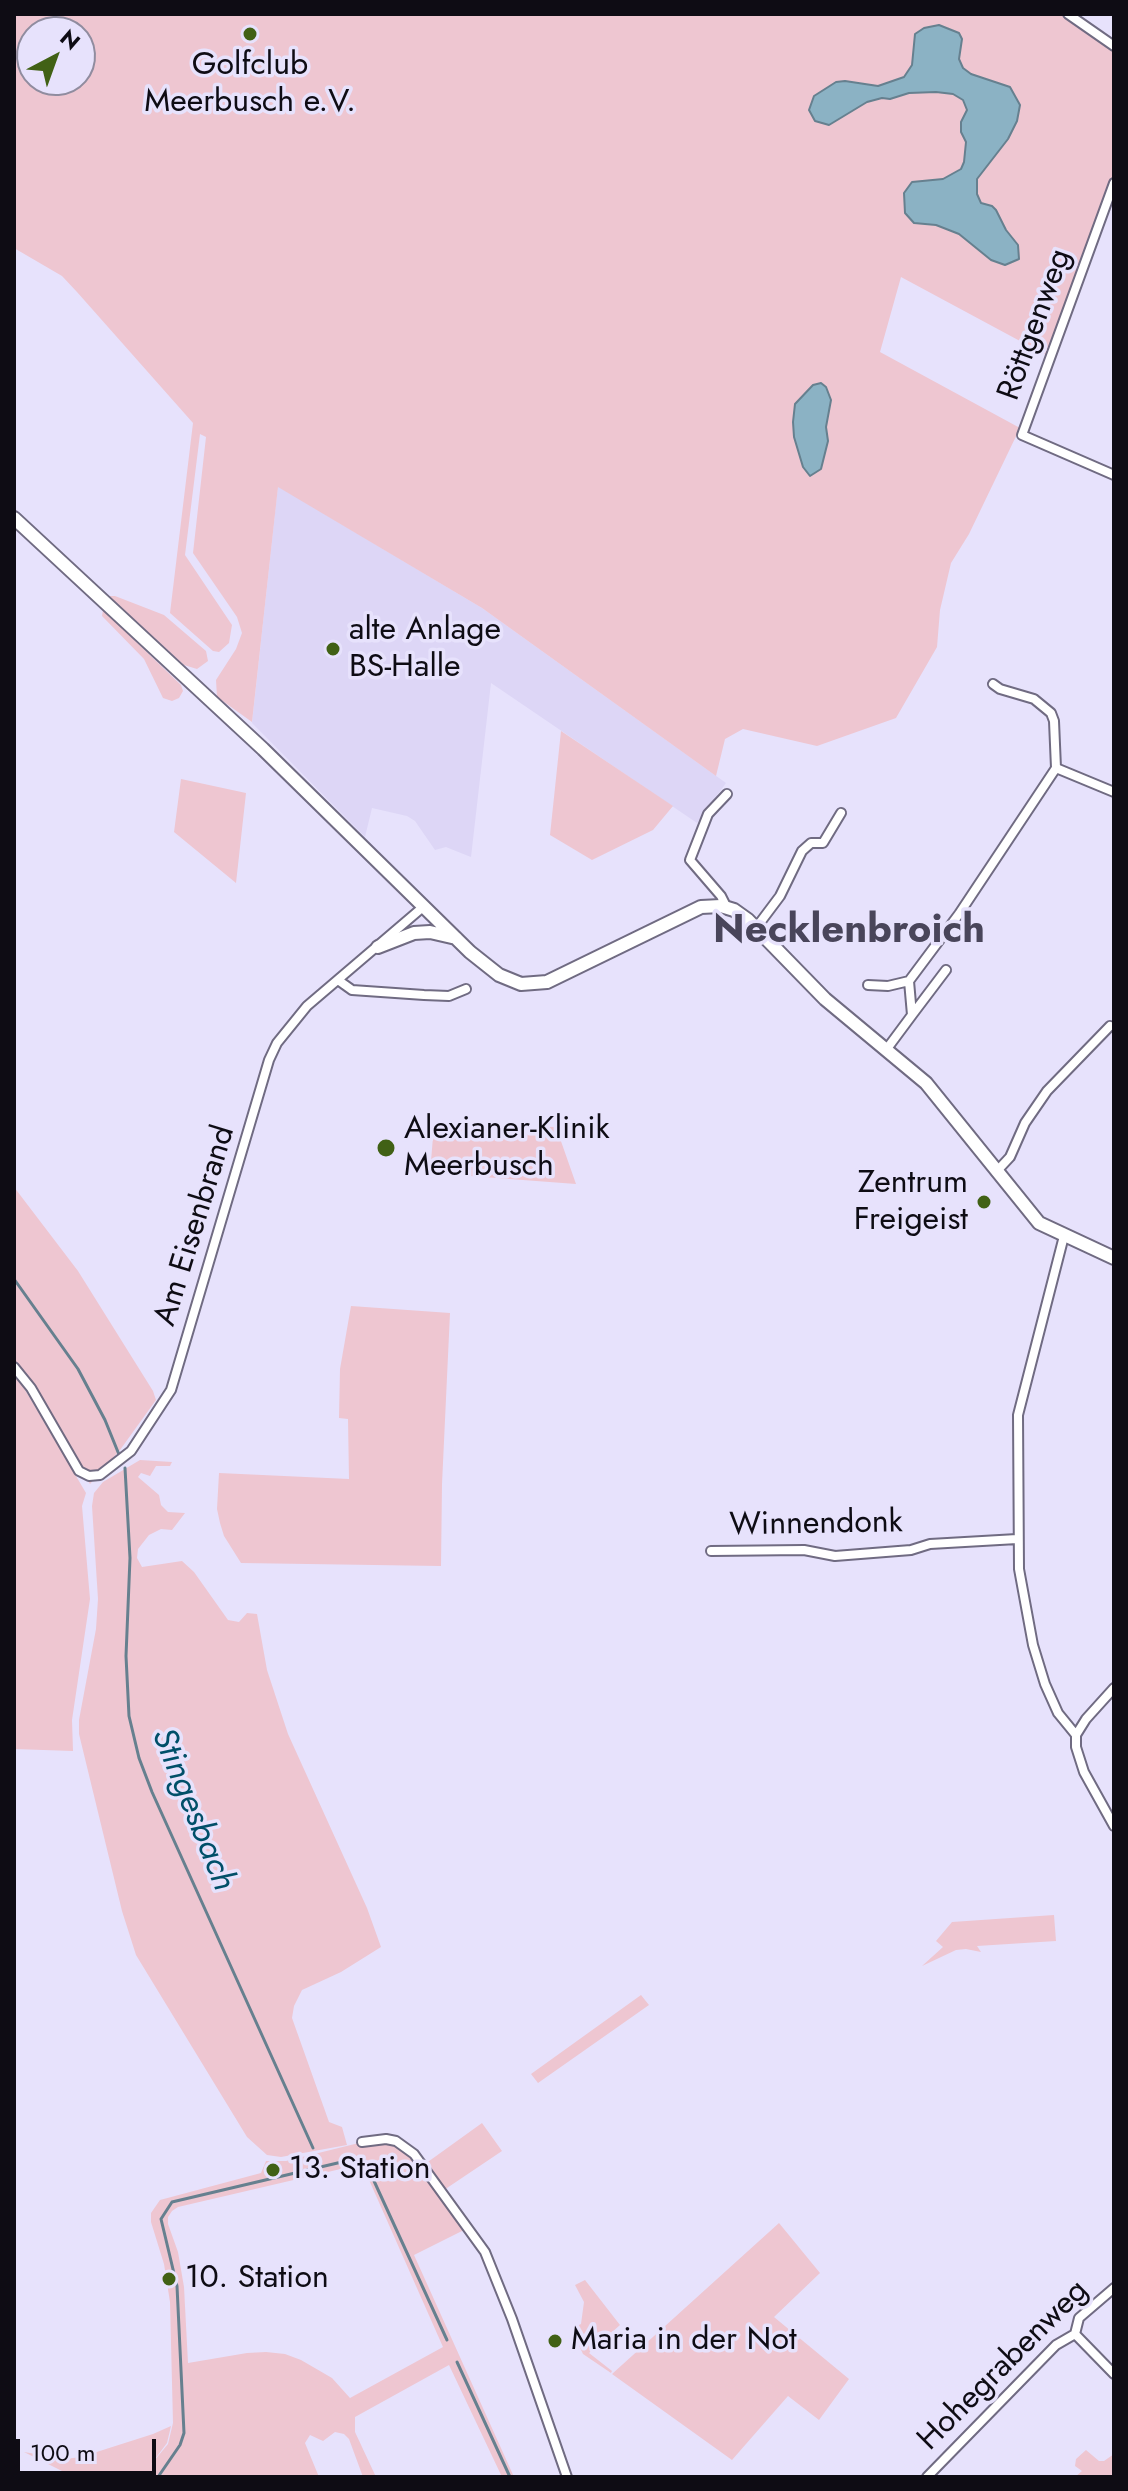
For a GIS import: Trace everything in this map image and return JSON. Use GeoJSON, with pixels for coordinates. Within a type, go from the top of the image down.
{"type":"FeatureCollection","features":[{"type":"Feature","properties":{"kind":"main road"},"geometry":{"type":"LineString","coordinates":[[14,518],[263,749],[423,907],[499,975],[521,984],[538,984],[696,909],[708,906],[727,908],[743,916],[835,1008],[933,1091],[1039,1223],[1114,1258]]}},
{"type":"Feature","properties":{"kind":"main road"},"geometry":{"type":"LineString","coordinates":[[378,947],[414,933],[430,932],[456,938]]}},
{"type":"Feature","properties":{"kind":"street"},"geometry":{"type":"LineString","coordinates":[[1068,14],[1114,46]]}},
{"type":"Feature","properties":{"kind":"street","name":"Röttgenweg"},"geometry":{"type":"LineString","coordinates":[[1114,183],[1022,435],[1114,475]]}},
{"type":"Feature","properties":{"kind":"street"},"geometry":{"type":"LineString","coordinates":[[868,985],[888,986],[909,981],[959,914],[1056,768],[1055,729],[1051,713],[1034,699],[993,684]]}},
{"type":"Feature","properties":{"kind":"street"},"geometry":{"type":"LineString","coordinates":[[1056,768],[1114,792]]}},
{"type":"Feature","properties":{"kind":"street"},"geometry":{"type":"LineString","coordinates":[[727,794],[708,814],[690,860],[721,896],[727,908]]}},
{"type":"Feature","properties":{"kind":"street"},"geometry":{"type":"LineString","coordinates":[[756,928],[780,896],[802,851],[811,843],[823,843],[841,813]]}},
{"type":"Feature","properties":{"kind":"street","name":"Am Eisenbrand"},"geometry":{"type":"LineString","coordinates":[[14,1367],[31,1388],[79,1471],[89,1476],[100,1475],[131,1451],[167,1398],[194,1318],[273,1051],[295,1018],[423,907]]}},
{"type":"Feature","properties":{"kind":"street"},"geometry":{"type":"LineString","coordinates":[[886,1050],[946,970]]}},
{"type":"Feature","properties":{"kind":"street"},"geometry":{"type":"LineString","coordinates":[[338,980],[352,990],[449,996],[466,989]]}},
{"type":"Feature","properties":{"kind":"street"},"geometry":{"type":"LineString","coordinates":[[909,981],[912,1015]]}},
{"type":"Feature","properties":{"kind":"street"},"geometry":{"type":"LineString","coordinates":[[996,1172],[1010,1157],[1025,1123],[1047,1091],[1110,1026]]}},
{"type":"Feature","properties":{"kind":"street"},"geometry":{"type":"LineString","coordinates":[[1064,1236],[1018,1415],[1017,1539],[1023,1604],[1033,1645],[1058,1713],[1076,1735]]}},
{"type":"Feature","properties":{"kind":"street","name":"Winnendonk"},"geometry":{"type":"LineString","coordinates":[[711,1551],[804,1550],[835,1556],[911,1550],[930,1544],[1017,1539]]}},
{"type":"Feature","properties":{"kind":"street"},"geometry":{"type":"LineString","coordinates":[[1114,1688],[1076,1735],[1076,1747],[1084,1772],[1114,1826]]}},
{"type":"Feature","properties":{"kind":"street"},"geometry":{"type":"LineString","coordinates":[[362,2142],[396,2141],[414,2154],[485,2252],[567,2477]]}},
{"type":"Feature","properties":{"kind":"street","name":"Hohegrabenweg"},"geometry":{"type":"LineString","coordinates":[[927,2477],[1056,2345],[1075,2334],[1079,2318],[1114,2288]]}},
{"type":"Feature","properties":{"kind":"street"},"geometry":{"type":"LineString","coordinates":[[1075,2334],[1114,2374]]}},
{"type":"Feature","properties":{"kind":"shaded area","name":"Golfclub Meerbusch e.V."},"geometry":{"type":"Polygon","coordinates":[[[14,14],[1062,14],[1114,51],[1114,172],[1046,355],[901,277],[880,352],[1020,428],[969,534],[951,563],[940,610],[937,647],[896,718],[817,746],[743,729],[725,739],[716,776],[482,608],[278,487],[252,722],[217,697],[216,680],[236,649],[242,633],[237,617],[193,553],[206,437],[200,434],[185,555],[232,625],[229,643],[219,652],[213,651],[170,613],[193,423],[62,276],[14,248],[14,14]]]}},
{"type":"Feature","properties":{"kind":"shaded area"},"geometry":{"type":"Polygon","coordinates":[[[278,486],[482,608],[726,783],[697,823],[491,683],[471,857],[446,847],[435,850],[415,821],[407,816],[372,808],[365,837],[252,723],[278,486]]]}},
{"type":"Feature","properties":{"kind":"shaded area"},"geometry":{"type":"Polygon","coordinates":[[[109,596],[164,615],[206,651],[208,661],[197,669],[184,665],[109,596]]]}},
{"type":"Feature","properties":{"kind":"shaded area"},"geometry":{"type":"Polygon","coordinates":[[[103,610],[181,685],[183,691],[179,698],[172,701],[163,698],[144,659],[102,616],[103,610]]]}},
{"type":"Feature","properties":{"kind":"shaded area"},"geometry":{"type":"Polygon","coordinates":[[[561,731],[673,806],[653,830],[592,860],[550,835],[561,731]]]}},
{"type":"Feature","properties":{"kind":"shaded area"},"geometry":{"type":"Polygon","coordinates":[[[181,779],[246,793],[236,883],[174,832],[181,779]]]}},
{"type":"Feature","properties":{"kind":"shaded area"},"geometry":{"type":"Polygon","coordinates":[[[434,1125],[556,1127],[576,1184],[430,1173],[434,1125]]]}},
{"type":"Feature","properties":{"kind":"shaded area"},"geometry":{"type":"Polygon","coordinates":[[[14,1187],[78,1271],[156,1400],[120,1450],[90,1484],[29,1378],[14,1361],[14,1187]]]}},
{"type":"Feature","properties":{"kind":"shaded area"},"geometry":{"type":"Polygon","coordinates":[[[351,1306],[450,1313],[441,1566],[241,1563],[224,1536],[220,1523],[217,1509],[219,1473],[349,1479],[348,1419],[339,1418],[340,1369],[351,1306]]]}},
{"type":"Feature","properties":{"kind":"shaded area"},"geometry":{"type":"Polygon","coordinates":[[[14,1371],[86,1493],[82,1506],[90,1599],[72,1720],[73,1751],[14,1749],[14,1371]]]}},
{"type":"Feature","properties":{"kind":"shaded area"},"geometry":{"type":"Polygon","coordinates":[[[140,1460],[172,1462],[170,1466],[156,1466],[150,1476],[141,1473],[138,1477],[159,1495],[161,1505],[168,1512],[185,1513],[172,1530],[161,1529],[149,1535],[138,1549],[137,1558],[142,1567],[182,1561],[194,1572],[228,1620],[239,1622],[247,1613],[257,1614],[267,1670],[288,1734],[367,1908],[381,1947],[341,1972],[302,1990],[294,2006],[292,2018],[329,2122],[342,2127],[347,2145],[281,2157],[267,2155],[247,2137],[136,1955],[122,1911],[79,1734],[79,1720],[96,1629],[98,1599],[92,1506],[94,1493],[103,1482],[140,1460]]]}},
{"type":"Feature","properties":{"kind":"shaded area"},"geometry":{"type":"Polygon","coordinates":[[[1054,1915],[1056,1941],[977,1946],[981,1952],[956,1950],[922,1966],[943,1947],[936,1941],[952,1922],[1054,1915]]]}},
{"type":"Feature","properties":{"kind":"shaded area"},"geometry":{"type":"Polygon","coordinates":[[[641,1995],[649,2005],[538,2083],[531,2074],[641,1995]]]}},
{"type":"Feature","properties":{"kind":"shaded area"},"geometry":{"type":"Polygon","coordinates":[[[482,2123],[502,2151],[444,2190],[425,2164],[482,2123]]]}},
{"type":"Feature","properties":{"kind":"shaded area"},"geometry":{"type":"Polygon","coordinates":[[[385,2139],[407,2148],[468,2228],[414,2255],[514,2477],[502,2477],[449,2365],[355,2417],[355,2432],[376,2477],[363,2477],[349,2439],[335,2432],[323,2441],[310,2435],[305,2443],[319,2477],[160,2477],[164,2468],[158,2477],[108,2477],[95,2472],[91,2477],[74,2477],[24,2452],[65,2459],[81,2457],[171,2426],[167,2443],[149,2467],[168,2444],[173,2423],[170,2302],[151,2213],[160,2200],[261,2173],[266,2161],[286,2161],[385,2139]],[[362,2164],[178,2207],[168,2217],[184,2287],[188,2363],[247,2353],[285,2354],[332,2378],[350,2398],[443,2347],[362,2164]]]}},
{"type":"Feature","properties":{"kind":"shaded area"},"geometry":{"type":"Polygon","coordinates":[[[779,2223],[820,2273],[774,2317],[849,2379],[819,2420],[788,2396],[732,2460],[612,2374],[779,2223]]]}},
{"type":"Feature","properties":{"kind":"shaded area"},"geometry":{"type":"Polygon","coordinates":[[[585,2280],[620,2325],[589,2353],[611,2373],[583,2354],[573,2333],[573,2328],[581,2324],[584,2302],[575,2285],[585,2280]]]}},
{"type":"Feature","properties":{"kind":"shaded area"},"geometry":{"type":"Polygon","coordinates":[[[1086,2450],[1099,2461],[1114,2454],[1114,2477],[1075,2477],[1082,2471],[1075,2466],[1076,2459],[1086,2450]]]}},
{"type":"Feature","properties":{"kind":"water"},"geometry":{"type":"Polygon","coordinates":[[[939,25],[959,33],[962,39],[959,59],[963,68],[971,74],[1010,87],[1020,105],[1017,121],[1008,139],[977,179],[977,194],[981,203],[996,210],[1018,245],[1019,259],[1005,265],[991,260],[959,234],[936,225],[914,223],[905,213],[904,193],[912,182],[943,179],[961,169],[966,142],[961,132],[961,122],[967,110],[963,100],[953,94],[936,92],[882,98],[867,102],[829,125],[815,121],[809,110],[814,96],[836,82],[878,86],[904,77],[912,65],[915,34],[924,28],[939,25]]]}},
{"type":"Feature","properties":{"kind":"water"},"geometry":{"type":"Polygon","coordinates":[[[821,383],[831,400],[826,427],[828,441],[821,469],[810,476],[803,467],[794,437],[795,404],[813,385],[821,383]]]}},
{"type":"Feature","properties":{"kind":"waterway","name":"Stingesbach"},"geometry":{"type":"LineString","coordinates":[[14,1279],[78,1369],[120,1457]]}},
{"type":"Feature","properties":{"kind":"waterway","name":"Stingesbach"},"geometry":{"type":"LineString","coordinates":[[125,1468],[130,1558],[126,1656],[129,1716],[139,1758],[313,2148]]}},
{"type":"Feature","properties":{"kind":"waterway"},"geometry":{"type":"LineString","coordinates":[[158,2477],[180,2445],[184,2433],[177,2286],[161,2219],[172,2202],[363,2157],[447,2340]]}},
{"type":"Feature","properties":{"kind":"waterway","name":"Stingesbach"},"geometry":{"type":"LineString","coordinates":[[457,2362],[510,2477]]}},
{"type":"Feature","properties":{"kind":"place","name":"Golfclub Meerbusch e.V."},"geometry":{"type":"Point","coordinates":[250,34]}},
{"type":"Feature","properties":{"kind":"place","name":"alte Anlage BS-Halle"},"geometry":{"type":"Point","coordinates":[333,649]}},
{"type":"Feature","properties":{"kind":"place","name":"Alexianer-Klinik Meerbusch"},"geometry":{"type":"Point","coordinates":[386,1148]}},
{"type":"Feature","properties":{"kind":"place","name":"Zentrum Freigeist"},"geometry":{"type":"Point","coordinates":[984,1202]}},
{"type":"Feature","properties":{"kind":"place","name":"13. Station"},"geometry":{"type":"Point","coordinates":[273,2170]}},
{"type":"Feature","properties":{"kind":"place","name":"10. Station"},"geometry":{"type":"Point","coordinates":[169,2279]}},
{"type":"Feature","properties":{"kind":"place","name":"Maria in der Not"},"geometry":{"type":"Point","coordinates":[555,2341]}},
{"type":"Feature","properties":{"kind":"district","name":"Necklenbroich"},"geometry":{"type":"Point","coordinates":[849,932]}}]}
